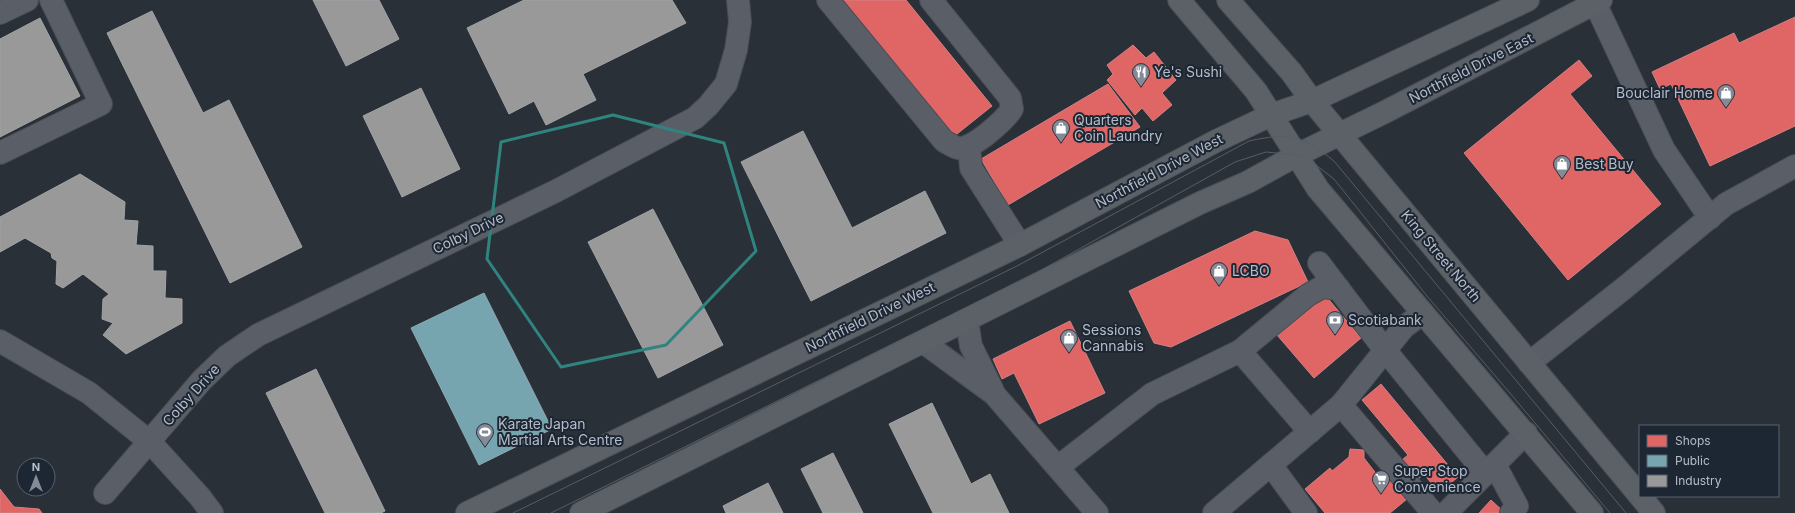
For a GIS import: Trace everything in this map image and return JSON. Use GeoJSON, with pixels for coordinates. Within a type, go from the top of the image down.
{"type":"FeatureCollection","features":[{"type":"Feature","properties":{"kind":"main road"},"geometry":{"type":"LineString","coordinates":[[1179,0],[1256,91],[1318,189],[1526,433],[1592,513]]}},
{"type":"Feature","properties":{"kind":"main road","name":"King Street North"},"geometry":{"type":"LineString","coordinates":[[1228,0],[1292,73],[1312,101],[1639,495]]}},
{"type":"Feature","properties":{"kind":"main road"},"geometry":{"type":"LineString","coordinates":[[1312,101],[1528,0]]}},
{"type":"Feature","properties":{"kind":"main road","name":"Northfield Drive East"},"geometry":{"type":"LineString","coordinates":[[1296,155],[1598,2]]}},
{"type":"Feature","properties":{"kind":"main road","name":"Northfield Drive West"},"geometry":{"type":"LineString","coordinates":[[466,513],[1020,245],[1216,141],[1271,115],[1312,101]]}},
{"type":"Feature","properties":{"kind":"main road"},"geometry":{"type":"LineString","coordinates":[[581,513],[1200,203],[1248,182],[1296,155]]}},
{"type":"Feature","properties":{"kind":"main road","name":"King Street North"},"geometry":{"type":"LineString","coordinates":[[1641,497],[1654,513]]}},
{"type":"Feature","properties":{"kind":"street"},"geometry":{"type":"LineString","coordinates":[[0,13],[27,0]]}},
{"type":"Feature","properties":{"kind":"street"},"geometry":{"type":"LineString","coordinates":[[0,154],[101,104],[51,0]]}},
{"type":"Feature","properties":{"kind":"street","name":"Colby Drive"},"geometry":{"type":"LineString","coordinates":[[105,493],[202,380],[227,356],[258,335],[556,190],[695,118],[708,106],[726,84],[736,50],[740,22],[738,0]]}},
{"type":"Feature","properties":{"kind":"street"},"geometry":{"type":"LineString","coordinates":[[828,0],[944,141],[958,148],[969,147],[1007,117],[1012,109],[1010,98],[931,0]]}},
{"type":"Feature","properties":{"kind":"street"},"geometry":{"type":"LineString","coordinates":[[1598,2],[1664,150],[1710,218]]}},
{"type":"Feature","properties":{"kind":"street"},"geometry":{"type":"LineString","coordinates":[[969,147],[971,168],[1020,245]]}},
{"type":"Feature","properties":{"kind":"street"},"geometry":{"type":"LineString","coordinates":[[1529,363],[1623,289],[1726,204],[1795,166]]}},
{"type":"Feature","properties":{"kind":"street"},"geometry":{"type":"LineString","coordinates":[[1319,263],[1385,350],[1490,469],[1517,506],[1511,513]]}},
{"type":"Feature","properties":{"kind":"street"},"geometry":{"type":"LineString","coordinates":[[1058,467],[1152,394],[1240,351],[1308,295],[1322,287],[1339,289]]}},
{"type":"Feature","properties":{"kind":"street"},"geometry":{"type":"LineString","coordinates":[[1217,512],[1341,405],[1404,327],[1423,313]]}},
{"type":"Feature","properties":{"kind":"street"},"geometry":{"type":"LineString","coordinates":[[967,320],[971,346],[994,394]]}},
{"type":"Feature","properties":{"kind":"street"},"geometry":{"type":"LineString","coordinates":[[923,342],[994,394],[1097,513]]}},
{"type":"Feature","properties":{"kind":"street"},"geometry":{"type":"LineString","coordinates":[[1,344],[89,393],[150,442],[200,497],[212,513]]}},
{"type":"Feature","properties":{"kind":"street"},"geometry":{"type":"LineString","coordinates":[[1240,351],[1310,432]]}},
{"type":"Feature","properties":{"kind":"street"},"geometry":{"type":"LineString","coordinates":[[1341,405],[1433,513]]}},
{"type":"Feature","properties":{"kind":"street"},"geometry":{"type":"LineString","coordinates":[[1446,513],[1526,433]]}},
{"type":"Feature","properties":{"kind":"street"},"geometry":{"type":"LineString","coordinates":[[1271,465],[1306,513]]}},
{"type":"Feature","properties":{"kind":"highlighted area"},"geometry":{"type":"Polygon","coordinates":[[[613,115],[724,143],[756,251],[666,345],[561,367],[487,259],[501,142],[613,115]]]}},
{"type":"Feature","properties":{"kind":"building: Shops"},"geometry":{"type":"Polygon","coordinates":[[[841,0],[906,0],[992,106],[952,138],[841,0]]]}},
{"type":"Feature","properties":{"kind":"building: Shops"},"geometry":{"type":"Polygon","coordinates":[[[1795,17],[1795,126],[1710,166],[1671,84],[1660,89],[1652,72],[1734,33],[1739,43],[1795,17]]]}},
{"type":"Feature","properties":{"kind":"building: Shops","name":"Ye's Sushi"},"geometry":{"type":"Polygon","coordinates":[[[1133,45],[1146,58],[1154,52],[1176,80],[1162,93],[1172,105],[1153,121],[1142,108],[1135,115],[1107,80],[1113,74],[1107,65],[1133,45]]]}},
{"type":"Feature","properties":{"kind":"building: Shops","name":"Best Buy"},"geometry":{"type":"Polygon","coordinates":[[[1579,60],[1592,76],[1570,94],[1661,204],[1568,280],[1464,153],[1579,60]]]}},
{"type":"Feature","properties":{"kind":"building: Shops","name":"Quarters Coin Laundry"},"geometry":{"type":"Polygon","coordinates":[[[1108,84],[1140,127],[1008,205],[981,159],[1108,84]]]}},
{"type":"Feature","properties":{"kind":"building: Shops","name":"LCBO"},"geometry":{"type":"Polygon","coordinates":[[[1255,231],[1288,240],[1308,282],[1171,347],[1154,343],[1129,291],[1255,231]]]}},
{"type":"Feature","properties":{"kind":"building: Shops"},"geometry":{"type":"Polygon","coordinates":[[[1325,295],[1361,338],[1314,378],[1277,335],[1325,295]]]}},
{"type":"Feature","properties":{"kind":"building: Shops"},"geometry":{"type":"Polygon","coordinates":[[[1070,321],[1105,393],[1039,424],[1014,373],[1002,379],[993,359],[1070,321]]]}},
{"type":"Feature","properties":{"kind":"building: Shops"},"geometry":{"type":"Polygon","coordinates":[[[1381,384],[1458,477],[1439,493],[1424,474],[1401,493],[1385,474],[1408,455],[1362,400],[1381,384]]]}},
{"type":"Feature","properties":{"kind":"building: Shops"},"geometry":{"type":"Polygon","coordinates":[[[1350,449],[1364,450],[1364,458],[1378,476],[1384,471],[1407,499],[1390,513],[1325,513],[1305,489],[1330,468],[1332,471],[1349,457],[1350,449]]]}},
{"type":"Feature","properties":{"kind":"building: Shops"},"geometry":{"type":"Polygon","coordinates":[[[0,489],[14,507],[39,509],[42,513],[0,513],[0,489]]]}},
{"type":"Feature","properties":{"kind":"building: Shops"},"geometry":{"type":"Polygon","coordinates":[[[1491,500],[1505,513],[1479,513],[1491,500]]]}},
{"type":"Feature","properties":{"kind":"building: Public"},"geometry":{"type":"Polygon","coordinates":[[[484,293],[552,429],[479,465],[411,328],[484,293]]]}},
{"type":"Feature","properties":{"kind":"building: Industry"},"geometry":{"type":"Polygon","coordinates":[[[313,0],[379,0],[399,39],[346,66],[313,0]]]}},
{"type":"Feature","properties":{"kind":"building: Industry"},"geometry":{"type":"Polygon","coordinates":[[[524,0],[672,0],[686,23],[583,74],[596,100],[546,125],[534,101],[509,114],[467,28],[524,0]]]}},
{"type":"Feature","properties":{"kind":"building: Industry"},"geometry":{"type":"Polygon","coordinates":[[[152,11],[203,113],[229,100],[302,247],[230,283],[107,33],[152,11]]]}},
{"type":"Feature","properties":{"kind":"building: Industry"},"geometry":{"type":"Polygon","coordinates":[[[40,18],[80,96],[0,137],[0,39],[40,18]]]}},
{"type":"Feature","properties":{"kind":"building: Industry"},"geometry":{"type":"Polygon","coordinates":[[[421,88],[460,169],[402,197],[363,116],[421,88]]]}},
{"type":"Feature","properties":{"kind":"building: Industry"},"geometry":{"type":"Polygon","coordinates":[[[803,131],[852,228],[925,191],[946,233],[811,301],[741,162],[803,131]]]}},
{"type":"Feature","properties":{"kind":"building: Industry"},"geometry":{"type":"Polygon","coordinates":[[[80,174],[125,202],[124,220],[138,221],[136,245],[153,246],[153,271],[166,271],[165,298],[182,299],[182,323],[126,354],[103,335],[113,323],[102,319],[103,299],[109,294],[83,274],[63,288],[56,284],[57,261],[52,258],[51,253],[25,238],[0,252],[0,217],[80,174]]]}},
{"type":"Feature","properties":{"kind":"building: Industry"},"geometry":{"type":"Polygon","coordinates":[[[653,209],[723,345],[658,378],[588,242],[653,209]]]}},
{"type":"Feature","properties":{"kind":"building: Industry"},"geometry":{"type":"Polygon","coordinates":[[[316,369],[385,511],[381,513],[325,513],[266,393],[316,369]]]}},
{"type":"Feature","properties":{"kind":"building: Industry"},"geometry":{"type":"Polygon","coordinates":[[[932,403],[971,484],[990,474],[1009,513],[933,513],[889,424],[932,403]]]}},
{"type":"Feature","properties":{"kind":"building: Industry"},"geometry":{"type":"Polygon","coordinates":[[[833,453],[863,513],[823,513],[801,469],[833,453]]]}},
{"type":"Feature","properties":{"kind":"building: Industry"},"geometry":{"type":"Polygon","coordinates":[[[768,483],[783,513],[726,513],[723,506],[768,483]]]}},
{"type":"Feature","properties":{"kind":"tram line"},"geometry":{"type":"LineString","coordinates":[[513,513],[1017,266],[1249,141],[1275,137],[1295,138],[1304,141],[1323,152],[1334,161],[1626,513]]}},
{"type":"Feature","properties":{"kind":"tram line"},"geometry":{"type":"LineString","coordinates":[[551,513],[1038,272],[1235,162],[1266,152],[1297,155],[1312,162],[1334,179],[1427,296],[1610,513]]}},
{"type":"Feature","properties":{"kind":"place","name":"Ye's Sushi"},"geometry":{"type":"Point","coordinates":[1141,87]}},
{"type":"Feature","properties":{"kind":"place","name":"Bouclair Home"},"geometry":{"type":"Point","coordinates":[1726,108]}},
{"type":"Feature","properties":{"kind":"place","name":"Quarters Coin Laundry"},"geometry":{"type":"Point","coordinates":[1061,143]}},
{"type":"Feature","properties":{"kind":"place","name":"Best Buy"},"geometry":{"type":"Point","coordinates":[1562,179]}},
{"type":"Feature","properties":{"kind":"place","name":"LCBO"},"geometry":{"type":"Point","coordinates":[1219,286]}},
{"type":"Feature","properties":{"kind":"place","name":"Scotiabank"},"geometry":{"type":"Point","coordinates":[1335,335]}},
{"type":"Feature","properties":{"kind":"place","name":"Sessions Cannabis"},"geometry":{"type":"Point","coordinates":[1069,353]}},
{"type":"Feature","properties":{"kind":"place","name":"Karate Japan Martial Arts Centre"},"geometry":{"type":"Point","coordinates":[485,447]}},
{"type":"Feature","properties":{"kind":"place","name":"Super Stop Convenience"},"geometry":{"type":"Point","coordinates":[1381,494]}}]}
